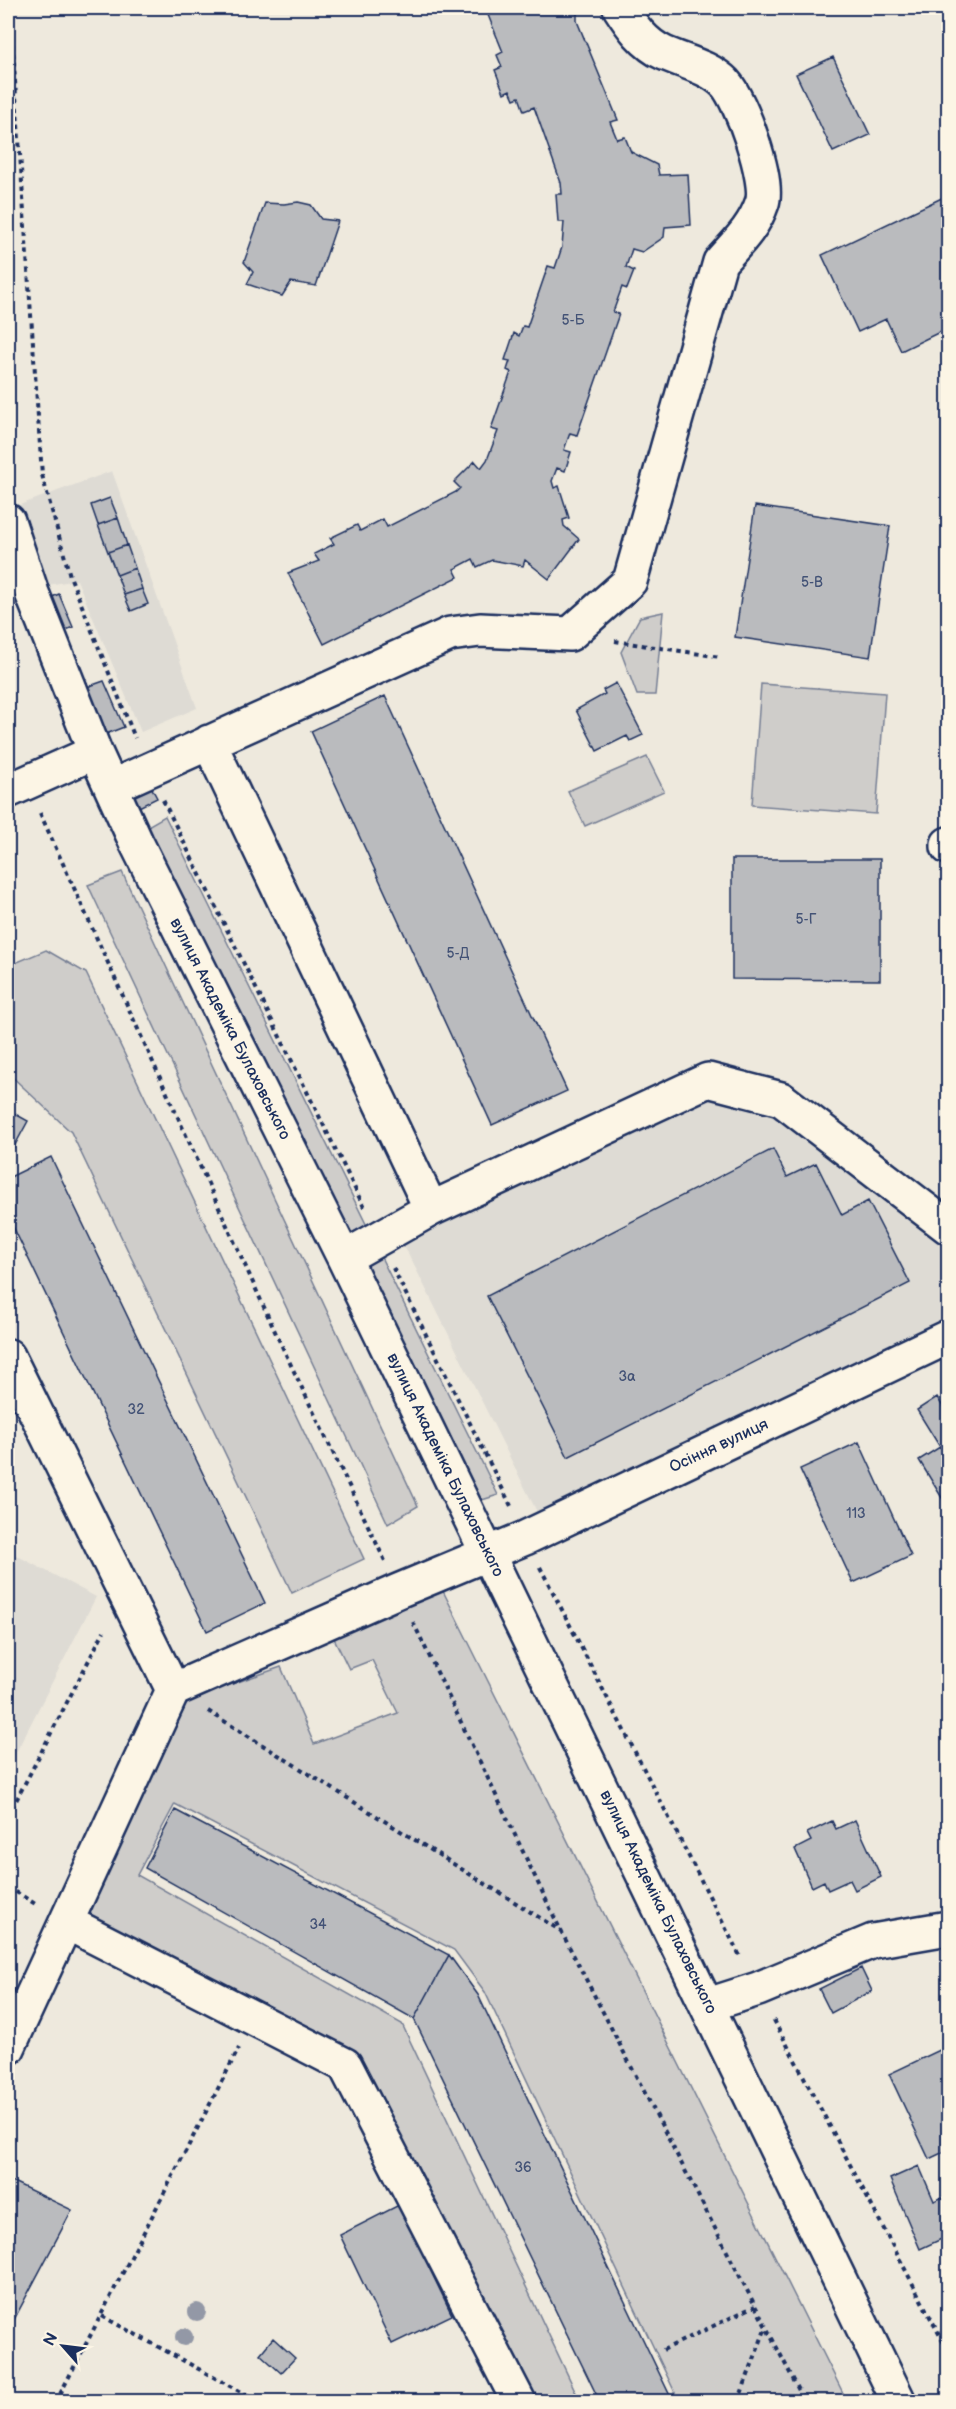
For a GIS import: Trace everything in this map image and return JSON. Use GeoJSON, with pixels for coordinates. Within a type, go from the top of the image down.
{"type":"FeatureCollection","features":[{"type":"Feature","properties":{"kind":"street"},"geometry":{"type":"LineString","coordinates":[[111,787],[450,634],[480,630],[570,634],[630,581],[720,262],[751,228],[764,200],[758,159],[740,103],[725,83],[711,72],[661,52],[639,36],[620,8]]}},
{"type":"Feature","properties":{"kind":"street","name":"вулиця Академіка Булаховського"},"geometry":{"type":"LineString","coordinates":[[8,521],[32,593],[95,752],[141,852],[344,1258],[899,2402]]}},
{"type":"Feature","properties":{"kind":"street"},"geometry":{"type":"LineString","coordinates":[[209,742],[431,1209]]}},
{"type":"Feature","properties":{"kind":"street"},"geometry":{"type":"LineString","coordinates":[[8,791],[95,752]]}},
{"type":"Feature","properties":{"kind":"street"},"geometry":{"type":"LineString","coordinates":[[344,1258],[431,1209],[708,1080],[781,1099],[948,1227]]}},
{"type":"Feature","properties":{"kind":"street","name":"Осіння вулиця"},"geometry":{"type":"LineString","coordinates":[[173,1690],[398,1591],[489,1555],[948,1337]]}},
{"type":"Feature","properties":{"kind":"street"},"geometry":{"type":"LineString","coordinates":[[8,1356],[173,1690],[8,2048]]}},
{"type":"Feature","properties":{"kind":"street"},"geometry":{"type":"LineString","coordinates":[[66,1922],[345,2065],[519,2402]]}},
{"type":"Feature","properties":{"kind":"street"},"geometry":{"type":"LineString","coordinates":[[708,2005],[758,1989],[873,1941],[948,1928]]}},
{"type":"Feature","properties":{"kind":"path"},"geometry":{"type":"LineString","coordinates":[[570,634],[720,657]]}},
{"type":"Feature","properties":{"kind":"path"},"geometry":{"type":"LineString","coordinates":[[8,1816],[124,1592]]}},
{"type":"Feature","properties":{"kind":"path"},"geometry":{"type":"LineString","coordinates":[[173,1690],[561,1931]]}},
{"type":"Feature","properties":{"kind":"path"},"geometry":{"type":"LineString","coordinates":[[56,2402],[254,2019]]}},
{"type":"Feature","properties":{"kind":"path"},"geometry":{"type":"LineString","coordinates":[[663,2350],[755,2306]]}},
{"type":"Feature","properties":{"kind":"path"},"geometry":{"type":"LineString","coordinates":[[102,2316],[248,2396],[254,2402]]}},
{"type":"Feature","properties":{"kind":"path"},"geometry":{"type":"LineString","coordinates":[[738,2402],[766,2327]]}},
{"type":"Feature","properties":{"kind":"shaded area"},"geometry":{"type":"Polygon","coordinates":[[[112,471],[197,708],[141,732],[77,580],[48,585],[17,506],[112,471]]]}},
{"type":"Feature","properties":{"kind":"shaded area"},"geometry":{"type":"Polygon","coordinates":[[[663,612],[655,695],[637,695],[621,652],[640,617],[663,612]]]}},
{"type":"Feature","properties":{"kind":"shaded area"},"geometry":{"type":"Polygon","coordinates":[[[761,684],[885,693],[876,814],[752,805],[761,684]]]}},
{"type":"Feature","properties":{"kind":"shaded area"},"geometry":{"type":"Polygon","coordinates":[[[647,757],[664,791],[585,826],[568,791],[647,757]]]}},
{"type":"Feature","properties":{"kind":"shaded area"},"geometry":{"type":"Polygon","coordinates":[[[165,816],[368,1228],[341,1243],[146,827],[165,816]]]}},
{"type":"Feature","properties":{"kind":"shaded area"},"geometry":{"type":"Polygon","coordinates":[[[122,872],[418,1506],[388,1524],[88,885],[122,872]]]}},
{"type":"Feature","properties":{"kind":"shaded area"},"geometry":{"type":"Polygon","coordinates":[[[46,950],[86,973],[364,1559],[292,1593],[71,1132],[8,1073],[8,966],[46,950]]]}},
{"type":"Feature","properties":{"kind":"shaded area"},"geometry":{"type":"Polygon","coordinates":[[[711,1097],[781,1113],[948,1243],[948,1316],[537,1512],[403,1243],[711,1097]]]}},
{"type":"Feature","properties":{"kind":"shaded area"},"geometry":{"type":"Polygon","coordinates":[[[377,1249],[498,1495],[469,1504],[351,1264],[377,1249]]]}},
{"type":"Feature","properties":{"kind":"shaded area"},"geometry":{"type":"Polygon","coordinates":[[[8,1551],[96,1597],[8,1768],[8,1551]]]}},
{"type":"Feature","properties":{"kind":"shaded area"},"geometry":{"type":"Polygon","coordinates":[[[439,1583],[847,2401],[679,2401],[485,1992],[454,1950],[175,1804],[137,1875],[402,2024],[580,2401],[538,2401],[352,2058],[82,1921],[181,1702],[281,1667],[314,1744],[398,1713],[372,1660],[349,1669],[331,1632],[439,1583]]]}},
{"type":"Feature","properties":{"kind":"building"},"geometry":{"type":"Polygon","coordinates":[[[505,8],[577,8],[577,21],[618,120],[610,122],[617,139],[625,137],[631,152],[657,165],[659,175],[688,174],[691,225],[665,227],[664,237],[642,252],[632,249],[626,267],[634,271],[627,289],[622,287],[613,312],[619,314],[577,435],[570,433],[564,450],[571,452],[565,471],[557,468],[552,481],[554,488],[559,486],[569,518],[563,520],[564,526],[579,539],[549,579],[525,560],[523,566],[492,560],[477,567],[473,559],[454,569],[458,577],[324,644],[288,573],[319,561],[314,554],[334,544],[330,538],[357,525],[360,531],[383,519],[387,527],[456,492],[460,488],[454,482],[475,461],[481,468],[487,460],[498,431],[491,429],[511,372],[507,370],[510,361],[505,360],[514,333],[519,336],[523,326],[527,327],[548,266],[555,268],[562,247],[564,222],[558,222],[556,194],[562,194],[561,183],[534,107],[524,111],[519,97],[514,99],[510,90],[504,93],[495,70],[502,67],[497,55],[503,52],[488,15],[505,8]]]}},
{"type":"Feature","properties":{"kind":"building"},"geometry":{"type":"Polygon","coordinates":[[[833,57],[870,135],[833,152],[796,74],[833,57]]]}},
{"type":"Feature","properties":{"kind":"building"},"geometry":{"type":"Polygon","coordinates":[[[948,195],[948,328],[901,351],[886,319],[858,332],[822,255],[948,195]]]}},
{"type":"Feature","properties":{"kind":"building"},"geometry":{"type":"Polygon","coordinates":[[[298,202],[311,205],[321,219],[338,221],[316,286],[291,282],[282,296],[247,284],[253,272],[244,262],[265,203],[298,202]]]}},
{"type":"Feature","properties":{"kind":"building"},"geometry":{"type":"Polygon","coordinates":[[[110,498],[118,518],[98,525],[91,505],[110,498]]]}},
{"type":"Feature","properties":{"kind":"building"},"geometry":{"type":"Polygon","coordinates":[[[755,506],[890,526],[870,657],[735,637],[755,506]]]}},
{"type":"Feature","properties":{"kind":"building"},"geometry":{"type":"Polygon","coordinates":[[[118,518],[127,545],[108,552],[98,525],[118,518]]]}},
{"type":"Feature","properties":{"kind":"building"},"geometry":{"type":"Polygon","coordinates":[[[127,545],[135,568],[117,575],[108,552],[127,545]]]}},
{"type":"Feature","properties":{"kind":"building"},"geometry":{"type":"Polygon","coordinates":[[[135,568],[142,589],[124,595],[117,575],[135,568]]]}},
{"type":"Feature","properties":{"kind":"building"},"geometry":{"type":"Polygon","coordinates":[[[142,589],[148,604],[131,611],[124,595],[142,589]]]}},
{"type":"Feature","properties":{"kind":"building"},"geometry":{"type":"Polygon","coordinates":[[[59,594],[73,627],[57,634],[43,601],[59,594]]]}},
{"type":"Feature","properties":{"kind":"building"},"geometry":{"type":"Polygon","coordinates":[[[104,681],[124,727],[106,734],[87,687],[104,681]]]}},
{"type":"Feature","properties":{"kind":"building"},"geometry":{"type":"Polygon","coordinates":[[[616,683],[643,735],[630,741],[627,736],[597,751],[576,710],[605,694],[603,690],[616,683]]]}},
{"type":"Feature","properties":{"kind":"building"},"geometry":{"type":"Polygon","coordinates":[[[385,696],[567,1091],[492,1125],[311,731],[385,696]]]}},
{"type":"Feature","properties":{"kind":"building"},"geometry":{"type":"Polygon","coordinates":[[[147,779],[157,798],[133,810],[124,790],[147,779]]]}},
{"type":"Feature","properties":{"kind":"building"},"geometry":{"type":"Polygon","coordinates":[[[732,859],[880,859],[880,980],[732,979],[732,859]]]}},
{"type":"Feature","properties":{"kind":"building"},"geometry":{"type":"Polygon","coordinates":[[[8,1110],[28,1121],[8,1158],[8,1110]]]}},
{"type":"Feature","properties":{"kind":"building"},"geometry":{"type":"Polygon","coordinates":[[[773,1149],[787,1177],[816,1163],[842,1215],[868,1201],[910,1283],[568,1457],[487,1296],[773,1149]]]}},
{"type":"Feature","properties":{"kind":"building"},"geometry":{"type":"Polygon","coordinates":[[[51,1157],[265,1603],[207,1631],[8,1216],[8,1178],[51,1157]]]}},
{"type":"Feature","properties":{"kind":"building"},"geometry":{"type":"Polygon","coordinates":[[[937,1397],[948,1415],[947,1506],[919,1460],[940,1447],[917,1410],[937,1397]]]}},
{"type":"Feature","properties":{"kind":"building"},"geometry":{"type":"Polygon","coordinates":[[[859,1442],[911,1556],[853,1583],[800,1469],[859,1442]]]}},
{"type":"Feature","properties":{"kind":"building"},"geometry":{"type":"Polygon","coordinates":[[[175,1810],[449,1955],[414,2019],[145,1868],[175,1810]]]}},
{"type":"Feature","properties":{"kind":"building"},"geometry":{"type":"Polygon","coordinates":[[[855,1820],[881,1877],[855,1890],[850,1880],[828,1890],[824,1881],[812,1887],[795,1849],[811,1841],[807,1833],[832,1821],[836,1829],[855,1820]]]}},
{"type":"Feature","properties":{"kind":"building"},"geometry":{"type":"Polygon","coordinates":[[[449,1955],[478,1995],[673,2402],[600,2402],[414,2019],[449,1955]]]}},
{"type":"Feature","properties":{"kind":"building"},"geometry":{"type":"Polygon","coordinates":[[[861,1968],[872,1991],[831,2013],[819,1989],[861,1968]]]}},
{"type":"Feature","properties":{"kind":"building"},"geometry":{"type":"Polygon","coordinates":[[[942,2049],[948,2063],[948,2150],[929,2159],[889,2074],[942,2049]]]}},
{"type":"Feature","properties":{"kind":"building"},"geometry":{"type":"Polygon","coordinates":[[[919,2166],[934,2201],[948,2195],[948,2236],[920,2249],[890,2179],[919,2166]]]}},
{"type":"Feature","properties":{"kind":"building"},"geometry":{"type":"Polygon","coordinates":[[[9,2180],[72,2210],[8,2331],[8,2183],[9,2180]]]}},
{"type":"Feature","properties":{"kind":"building"},"geometry":{"type":"Polygon","coordinates":[[[399,2205],[452,2315],[392,2344],[340,2235],[399,2205]]]}},
{"type":"Feature","properties":{"kind":"building"},"geometry":{"type":"Polygon","coordinates":[[[273,2338],[295,2358],[281,2373],[260,2354],[273,2338]]]}}]}
